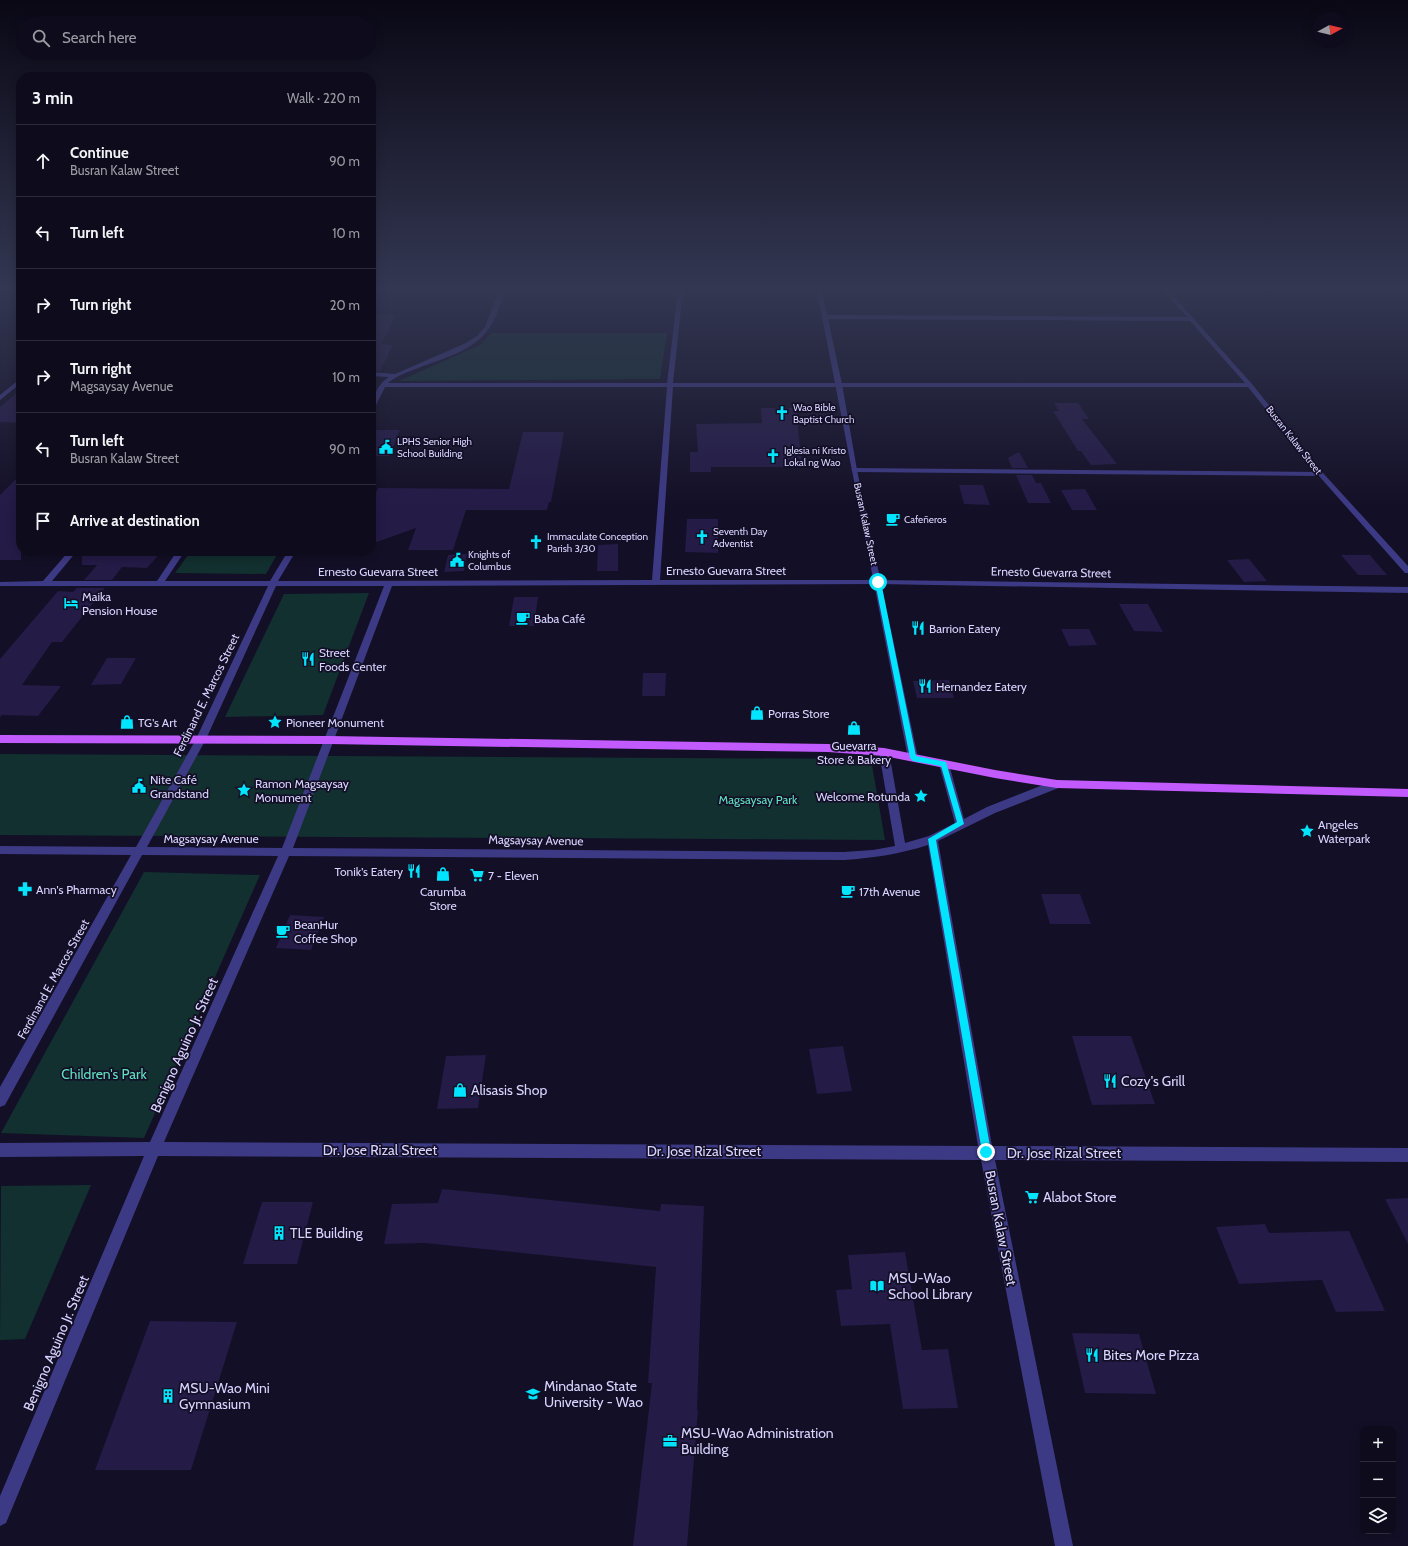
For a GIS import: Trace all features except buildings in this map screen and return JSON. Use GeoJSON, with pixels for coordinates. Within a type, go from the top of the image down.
{"type":"FeatureCollection","features":[{"type":"Feature","properties":{"kind":"main road"},"geometry":{"type":"LineString","coordinates":[[0,739],[329,740],[820,747],[884,752],[1057,784],[1408,793]]}},
{"type":"Feature","properties":{"kind":"street"},"geometry":{"type":"LineString","coordinates":[[376,398],[383,385],[395,376],[425,363]]}},
{"type":"Feature","properties":{"kind":"street"},"geometry":{"type":"LineString","coordinates":[[656,583],[672,363]]}},
{"type":"Feature","properties":{"kind":"street","name":"Busran Kalaw Street"},"geometry":{"type":"LineString","coordinates":[[834,363],[854,470],[913,758]]}},
{"type":"Feature","properties":{"kind":"street","name":"Busran Kalaw Street"},"geometry":{"type":"LineString","coordinates":[[1230,363],[1250,385],[1321,474],[1408,571]]}},
{"type":"Feature","properties":{"kind":"street"},"geometry":{"type":"LineString","coordinates":[[376,374],[395,376]]}},
{"type":"Feature","properties":{"kind":"street"},"geometry":{"type":"LineString","coordinates":[[0,398],[16,384]]}},
{"type":"Feature","properties":{"kind":"street"},"geometry":{"type":"LineString","coordinates":[[383,385],[1250,385]]}},
{"type":"Feature","properties":{"kind":"street"},"geometry":{"type":"LineString","coordinates":[[854,470],[1321,474]]}},
{"type":"Feature","properties":{"kind":"street"},"geometry":{"type":"LineString","coordinates":[[45,584],[69,556]]}},
{"type":"Feature","properties":{"kind":"street"},"geometry":{"type":"LineString","coordinates":[[160,583],[178,556]]}},
{"type":"Feature","properties":{"kind":"street","name":"Ferdinand E. Marcos Street"},"geometry":{"type":"LineString","coordinates":[[0,1100],[201,739],[273,583],[289,556]]}},
{"type":"Feature","properties":{"kind":"street","name":"Ernesto Guevarra Street"},"geometry":{"type":"LineString","coordinates":[[0,584],[878,582],[1408,590]]}},
{"type":"Feature","properties":{"kind":"street","name":"Benigno Aguino Jr. Street"},"geometry":{"type":"LineString","coordinates":[[0,1517],[154,1149],[286,851],[389,583]]}},
{"type":"Feature","properties":{"kind":"street"},"geometry":{"type":"LineString","coordinates":[[884,752],[901,849]]}},
{"type":"Feature","properties":{"kind":"street"},"geometry":{"type":"LineString","coordinates":[[944,764],[960,824]]}},
{"type":"Feature","properties":{"kind":"street","name":"Magsaysay Avenue"},"geometry":{"type":"LineString","coordinates":[[0,850],[844,856],[873,854],[901,849],[932,839],[991,810],[1057,784]]}},
{"type":"Feature","properties":{"kind":"street","name":"Busran Kalaw Street"},"geometry":{"type":"LineString","coordinates":[[932,839],[986,1152],[1064,1546]]}},
{"type":"Feature","properties":{"kind":"street","name":"Dr. Jose Rizal Street"},"geometry":{"type":"LineString","coordinates":[[0,1150],[154,1149],[1408,1155]]}},
{"type":"Feature","properties":{"kind":"green space"},"geometry":{"type":"Polygon","coordinates":[[[439,363],[662,363],[660,379],[399,381],[439,363]]]}},
{"type":"Feature","properties":{"kind":"green space"},"geometry":{"type":"Polygon","coordinates":[[[187,556],[276,556],[266,574],[175,573],[187,556]]]}},
{"type":"Feature","properties":{"kind":"green space"},"geometry":{"type":"Polygon","coordinates":[[[369,593],[323,715],[225,717],[284,594],[369,593]]]}},
{"type":"Feature","properties":{"kind":"green space","name":"Magsaysay Park"},"geometry":{"type":"Polygon","coordinates":[[[0,754],[871,759],[885,840],[0,835],[0,754]]]}},
{"type":"Feature","properties":{"kind":"green space","name":"Children's Park"},"geometry":{"type":"Polygon","coordinates":[[[144,872],[260,875],[144,1138],[1,1133],[144,872]]]}},
{"type":"Feature","properties":{"kind":"green space"},"geometry":{"type":"Polygon","coordinates":[[[91,1185],[25,1339],[0,1340],[1,1186],[91,1185]]]}},
{"type":"Feature","properties":{"kind":"place","name":"Wao Bible Baptist Church"},"geometry":{"type":"Point","coordinates":[782,413]}},
{"type":"Feature","properties":{"kind":"place","name":"LPHS Senior High School Building"},"geometry":{"type":"Point","coordinates":[386,447]}},
{"type":"Feature","properties":{"kind":"place","name":"Iglesia ni Kristo Lokal ng Wao"},"geometry":{"type":"Point","coordinates":[773,456]}},
{"type":"Feature","properties":{"kind":"place","name":"Cafeñeros"},"geometry":{"type":"Point","coordinates":[893,519]}},
{"type":"Feature","properties":{"kind":"place","name":"Seventh Day Adventist"},"geometry":{"type":"Point","coordinates":[702,537]}},
{"type":"Feature","properties":{"kind":"place","name":"Immaculate Conception Parish 3/30"},"geometry":{"type":"Point","coordinates":[536,542]}},
{"type":"Feature","properties":{"kind":"place","name":"Knights of Columbus"},"geometry":{"type":"Point","coordinates":[457,560]}},
{"type":"Feature","properties":{"kind":"place","name":"Maika Pension House"},"geometry":{"type":"Point","coordinates":[71,603]}},
{"type":"Feature","properties":{"kind":"place","name":"Baba Café"},"geometry":{"type":"Point","coordinates":[523,618]}},
{"type":"Feature","properties":{"kind":"place","name":"Barrion Eatery"},"geometry":{"type":"Point","coordinates":[918,628]}},
{"type":"Feature","properties":{"kind":"place","name":"Street Foods Center"},"geometry":{"type":"Point","coordinates":[308,659]}},
{"type":"Feature","properties":{"kind":"place","name":"Hernandez Eatery"},"geometry":{"type":"Point","coordinates":[925,686]}},
{"type":"Feature","properties":{"kind":"place","name":"Porras Store"},"geometry":{"type":"Point","coordinates":[757,713]}},
{"type":"Feature","properties":{"kind":"place","name":"TG's Art"},"geometry":{"type":"Point","coordinates":[127,722]}},
{"type":"Feature","properties":{"kind":"place","name":"Pioneer Monument"},"geometry":{"type":"Point","coordinates":[275,722]}},
{"type":"Feature","properties":{"kind":"place","name":"Guevarra Store & Bakery"},"geometry":{"type":"Point","coordinates":[854,728]}},
{"type":"Feature","properties":{"kind":"place","name":"Nite Café Grandstand"},"geometry":{"type":"Point","coordinates":[139,786]}},
{"type":"Feature","properties":{"kind":"place","name":"Ramon Magsaysay Monument"},"geometry":{"type":"Point","coordinates":[244,790]}},
{"type":"Feature","properties":{"kind":"place","name":"Welcome Rotunda"},"geometry":{"type":"Point","coordinates":[921,796]}},
{"type":"Feature","properties":{"kind":"place","name":"Angeles Waterpark"},"geometry":{"type":"Point","coordinates":[1307,831]}},
{"type":"Feature","properties":{"kind":"place","name":"Tonik's Eatery"},"geometry":{"type":"Point","coordinates":[414,871]}},
{"type":"Feature","properties":{"kind":"place","name":"Carumba Store"},"geometry":{"type":"Point","coordinates":[443,874]}},
{"type":"Feature","properties":{"kind":"place","name":"7 - Eleven"},"geometry":{"type":"Point","coordinates":[477,875]}},
{"type":"Feature","properties":{"kind":"place","name":"Ann's Pharmacy"},"geometry":{"type":"Point","coordinates":[25,889]}},
{"type":"Feature","properties":{"kind":"place","name":"17th Avenue"},"geometry":{"type":"Point","coordinates":[848,891]}},
{"type":"Feature","properties":{"kind":"place","name":"BeanHur Coffee Shop"},"geometry":{"type":"Point","coordinates":[283,931]}},
{"type":"Feature","properties":{"kind":"place","name":"Cozy's Grill"},"geometry":{"type":"Point","coordinates":[1110,1081]}},
{"type":"Feature","properties":{"kind":"place","name":"Alisasis Shop"},"geometry":{"type":"Point","coordinates":[460,1090]}},
{"type":"Feature","properties":{"kind":"place","name":"Alabot Store"},"geometry":{"type":"Point","coordinates":[1032,1197]}},
{"type":"Feature","properties":{"kind":"place","name":"TLE Building"},"geometry":{"type":"Point","coordinates":[279,1233]}},
{"type":"Feature","properties":{"kind":"place","name":"MSU-Wao School Library"},"geometry":{"type":"Point","coordinates":[877,1286]}},
{"type":"Feature","properties":{"kind":"place","name":"Bites More Pizza"},"geometry":{"type":"Point","coordinates":[1092,1355]}},
{"type":"Feature","properties":{"kind":"place","name":"Mindanao State University - Wao"},"geometry":{"type":"Point","coordinates":[533,1394]}},
{"type":"Feature","properties":{"kind":"place","name":"MSU-Wao Mini Gymnasium"},"geometry":{"type":"Point","coordinates":[168,1396]}},
{"type":"Feature","properties":{"kind":"place","name":"MSU-Wao Administration Building"},"geometry":{"type":"Point","coordinates":[670,1441]}},
{"type":"Feature","properties":{"kind":"route"},"geometry":{"type":"LineString","coordinates":[[878,582],[913,758],[944,764],[960,824],[932,839],[986,1152]]}}]}
